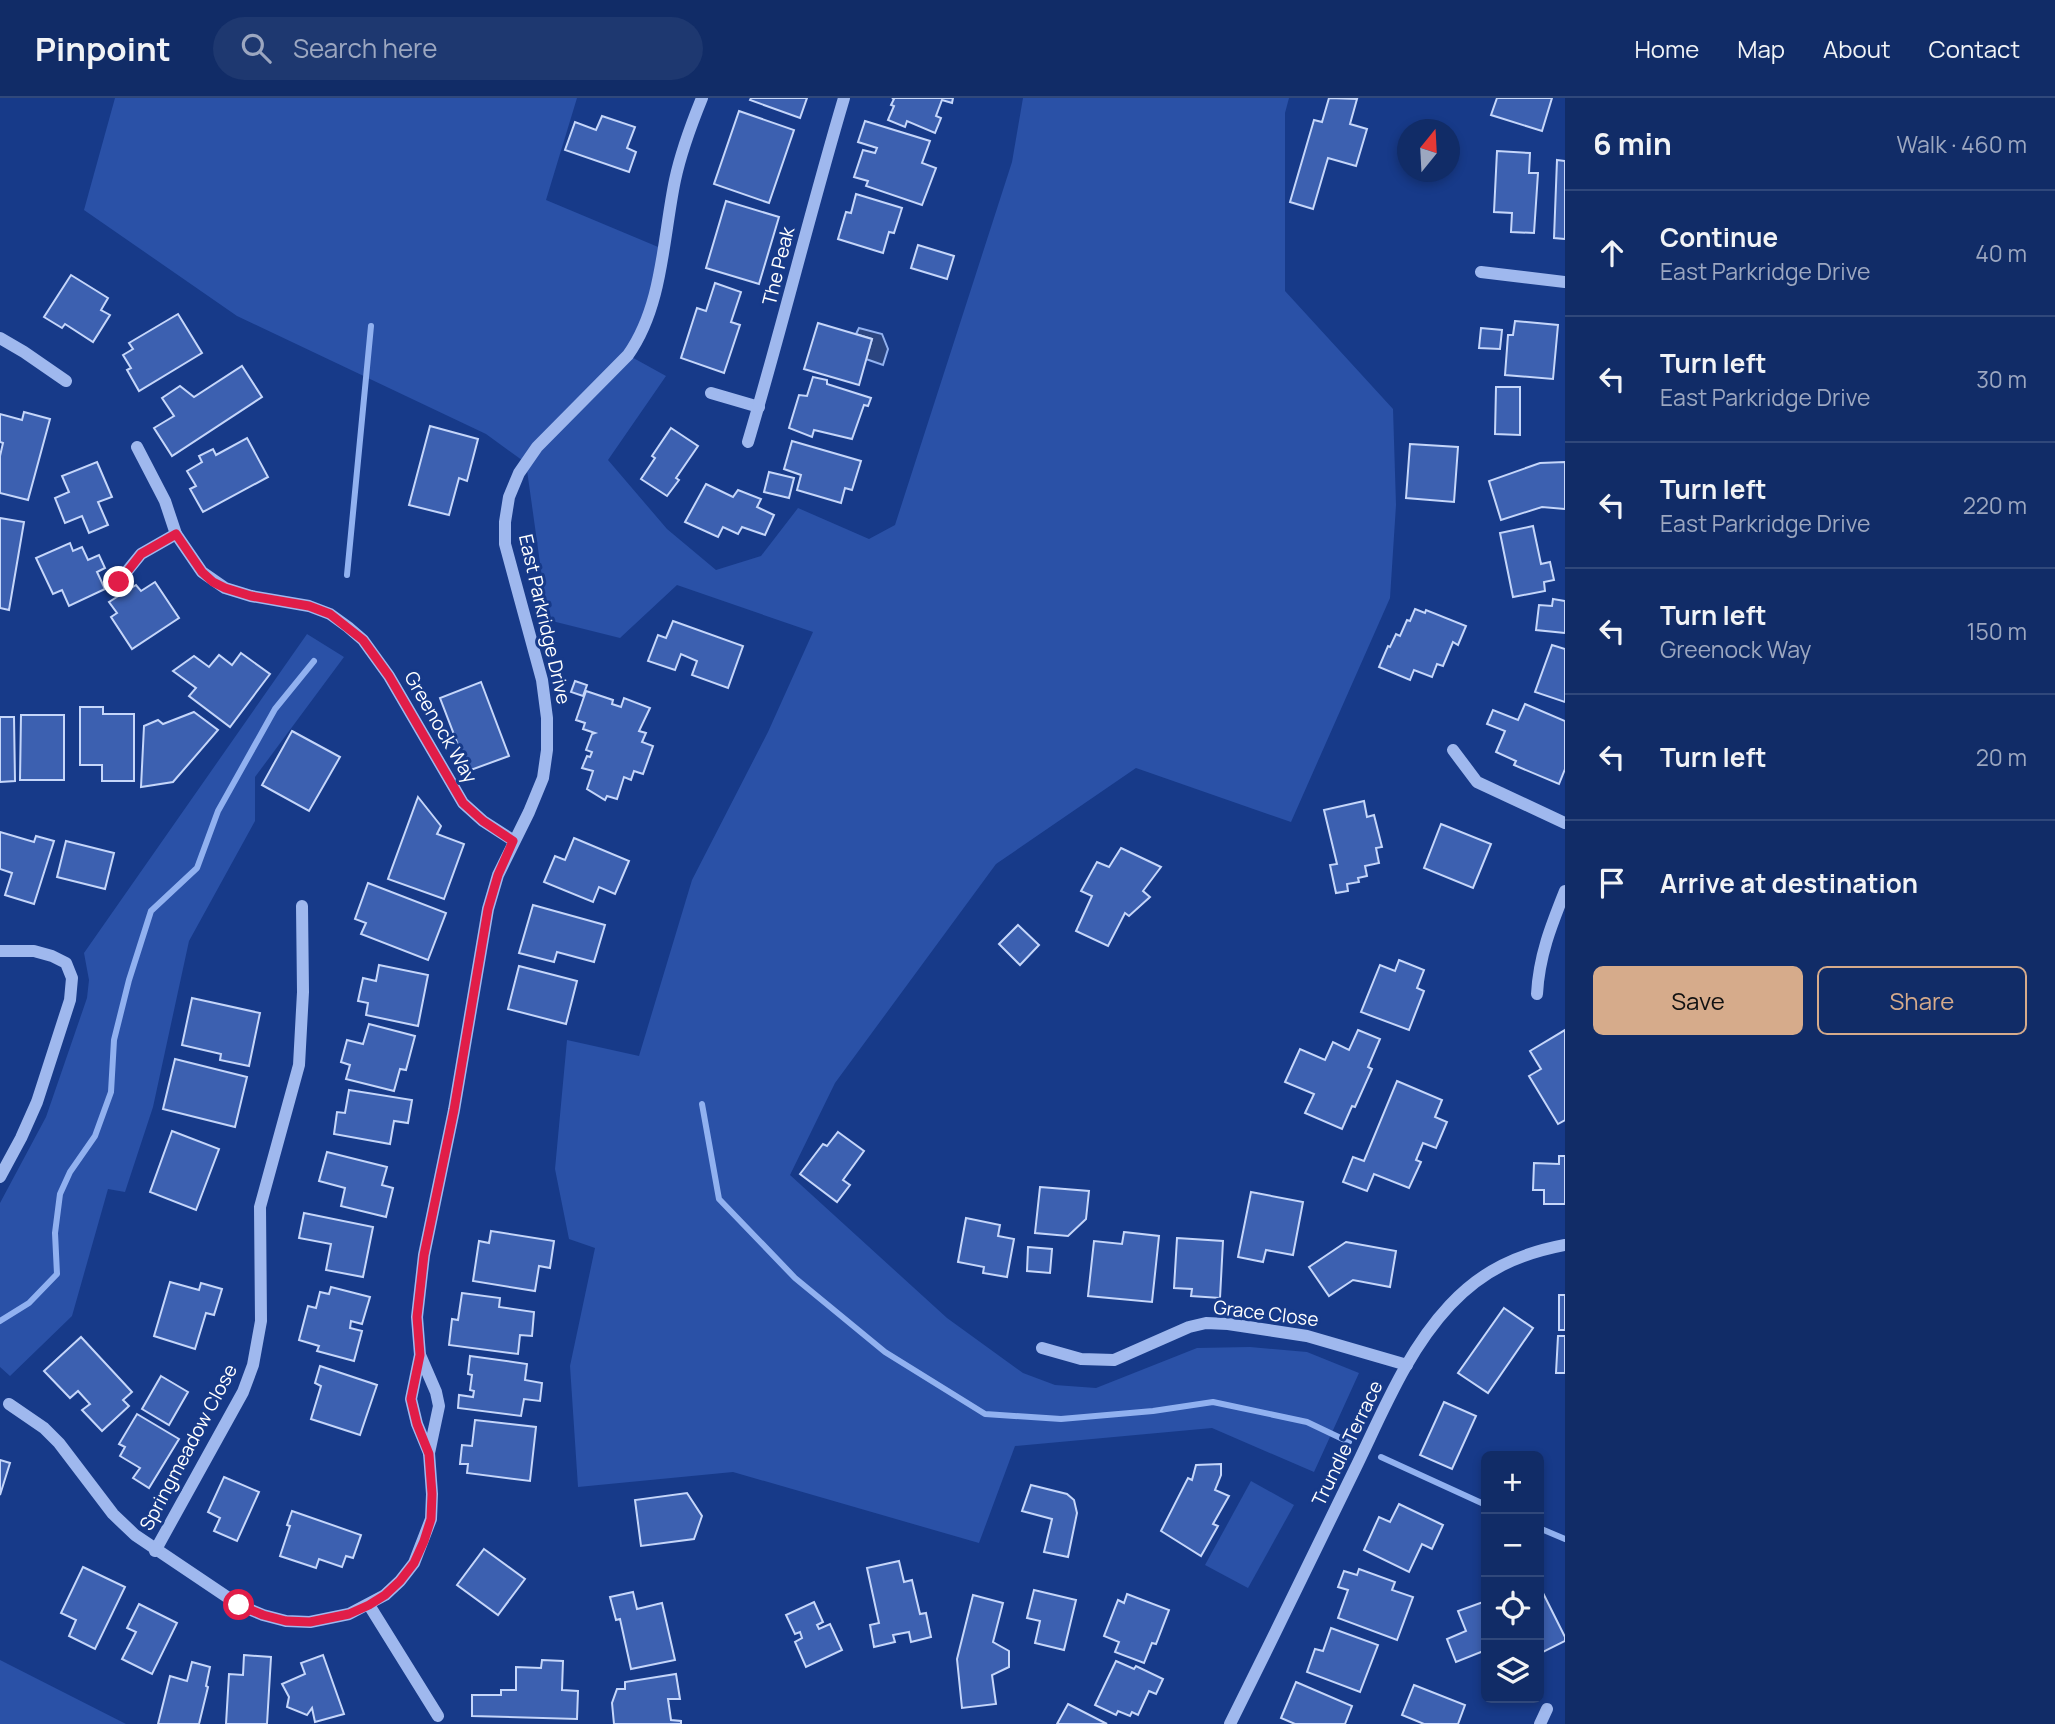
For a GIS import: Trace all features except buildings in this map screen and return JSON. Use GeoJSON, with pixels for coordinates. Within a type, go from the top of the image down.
{"type":"FeatureCollection","features":[{"type":"Feature","properties":{"kind":"street","name":"East Parkridge Drive"},"geometry":{"type":"LineString","coordinates":[[429,1454],[411,1399],[420,1355],[417,1317],[424,1255],[454,1110],[488,909],[498,875],[543,778],[547,750],[542,680],[505,544],[509,497],[519,473],[537,447],[628,355],[639,340],[651,308],[684,145],[702,98]]}},
{"type":"Feature","properties":{"kind":"street","name":"The Peak"},"geometry":{"type":"LineString","coordinates":[[748,442],[844,98]]}},
{"type":"Feature","properties":{"kind":"street"},"geometry":{"type":"LineString","coordinates":[[1481,272],[1565,282]]}},
{"type":"Feature","properties":{"kind":"street"},"geometry":{"type":"LineString","coordinates":[[0,338],[66,381]]}},
{"type":"Feature","properties":{"kind":"street"},"geometry":{"type":"LineString","coordinates":[[711,393],[759,407]]}},
{"type":"Feature","properties":{"kind":"street","name":"Greenock Way"},"geometry":{"type":"LineString","coordinates":[[137,447],[160,492],[176,534],[202,572],[225,588],[251,596],[309,606],[330,614],[363,640],[389,676],[463,803],[483,821],[513,841]]}},
{"type":"Feature","properties":{"kind":"street"},"geometry":{"type":"LineString","coordinates":[[119,582],[141,554],[176,534]]}},
{"type":"Feature","properties":{"kind":"street"},"geometry":{"type":"LineString","coordinates":[[1453,750],[1477,782],[1565,823]]}},
{"type":"Feature","properties":{"kind":"street"},"geometry":{"type":"LineString","coordinates":[[1537,994],[1538,971],[1545,941],[1565,891]]}},
{"type":"Feature","properties":{"kind":"street","name":"Springmeadow Close"},"geometry":{"type":"LineString","coordinates":[[155,1550],[243,1392],[253,1365],[261,1321],[260,1207],[299,1066],[303,992],[302,906]]}},
{"type":"Feature","properties":{"kind":"street"},"geometry":{"type":"LineString","coordinates":[[0,951],[34,951],[52,956],[66,963],[72,978],[70,1000],[37,1102],[22,1138],[0,1177]]}},
{"type":"Feature","properties":{"kind":"street","name":"Trundle Terrace"},"geometry":{"type":"LineString","coordinates":[[1230,1724],[1407,1365],[1426,1335],[1450,1305],[1476,1281],[1507,1261],[1537,1250],[1565,1245]]}},
{"type":"Feature","properties":{"kind":"street","name":"Grace Close"},"geometry":{"type":"LineString","coordinates":[[1042,1348],[1080,1359],[1114,1360],[1189,1327],[1206,1323],[1228,1324],[1315,1338],[1407,1365]]}},
{"type":"Feature","properties":{"kind":"street","name":"East Parkridge Drive"},"geometry":{"type":"LineString","coordinates":[[3,1402],[44,1428],[59,1443],[113,1514],[155,1550],[239,1605],[263,1615],[286,1621],[329,1620],[369,1605],[385,1595],[414,1563],[424,1541],[431,1519],[429,1454],[439,1406],[420,1355]]}},
{"type":"Feature","properties":{"kind":"street"},"geometry":{"type":"LineString","coordinates":[[369,1605],[438,1716]]}},
{"type":"Feature","properties":{"kind":"street"},"geometry":{"type":"LineString","coordinates":[[1540,1724],[1547,1709]]}},
{"type":"Feature","properties":{"kind":"shaded area"},"geometry":{"type":"Polygon","coordinates":[[[115,98],[577,98],[546,200],[663,249],[651,308],[628,355],[666,376],[608,460],[667,529],[716,570],[761,556],[798,508],[869,539],[895,525],[1012,162],[1023,98],[1289,98],[1285,113],[1285,291],[1393,409],[1396,505],[1390,598],[1291,822],[1136,768],[996,864],[835,1083],[790,1175],[947,1318],[1023,1373],[1055,1385],[1096,1388],[1197,1348],[1250,1347],[1307,1352],[1359,1373],[1314,1472],[1212,1428],[1015,1446],[979,1543],[733,1472],[578,1487],[570,1366],[595,1248],[569,1239],[555,1169],[567,1040],[639,1056],[692,880],[768,732],[813,632],[677,585],[620,638],[548,620],[526,463],[486,434],[237,316],[84,210],[115,98]]]}},
{"type":"Feature","properties":{"kind":"shaded area"},"geometry":{"type":"Polygon","coordinates":[[[859,328],[882,334],[888,349],[883,365],[866,359],[872,339],[856,334],[859,328]]]}},
{"type":"Feature","properties":{"kind":"shaded area"},"geometry":{"type":"Polygon","coordinates":[[[307,634],[344,657],[255,777],[255,821],[189,941],[153,1107],[125,1192],[108,1189],[72,1316],[10,1376],[0,1367],[0,1203],[46,1117],[87,998],[89,980],[84,953],[307,634]]]}},
{"type":"Feature","properties":{"kind":"shaded area"},"geometry":{"type":"Polygon","coordinates":[[[1251,1481],[1294,1505],[1248,1588],[1205,1565],[1251,1481]]]}},
{"type":"Feature","properties":{"kind":"shaded area"},"geometry":{"type":"Polygon","coordinates":[[[0,1660],[126,1724],[0,1724],[0,1660]]]}},
{"type":"Feature","properties":{"kind":"waterway"},"geometry":{"type":"LineString","coordinates":[[347,575],[371,326]]}},
{"type":"Feature","properties":{"kind":"waterway"},"geometry":{"type":"LineString","coordinates":[[0,1321],[29,1303],[57,1274],[55,1233],[60,1194],[70,1172],[95,1136],[111,1092],[114,1040],[129,980],[151,911],[197,868],[218,811],[275,709],[314,661]]}},
{"type":"Feature","properties":{"kind":"waterway"},"geometry":{"type":"LineString","coordinates":[[702,1104],[719,1199],[795,1278],[885,1352],[985,1414],[1061,1419],[1153,1411],[1213,1402],[1307,1422],[1349,1442]]}},
{"type":"Feature","properties":{"kind":"waterway"},"geometry":{"type":"LineString","coordinates":[[1381,1457],[1481,1503]]}},
{"type":"Feature","properties":{"kind":"waterway"},"geometry":{"type":"LineString","coordinates":[[1544,1530],[1565,1539]]}},
{"type":"Feature","properties":{"kind":"route"},"geometry":{"type":"LineString","coordinates":[[119,582],[141,554],[176,534],[202,572],[213,582],[251,596],[309,606],[330,614],[363,640],[389,676],[463,803],[483,821],[513,841],[498,875],[488,909],[443,1171],[424,1255],[417,1317],[420,1355],[411,1399],[412,1409],[429,1454],[431,1519],[424,1541],[414,1563],[400,1581],[385,1595],[349,1614],[329,1620],[286,1621],[239,1605]]}}]}
